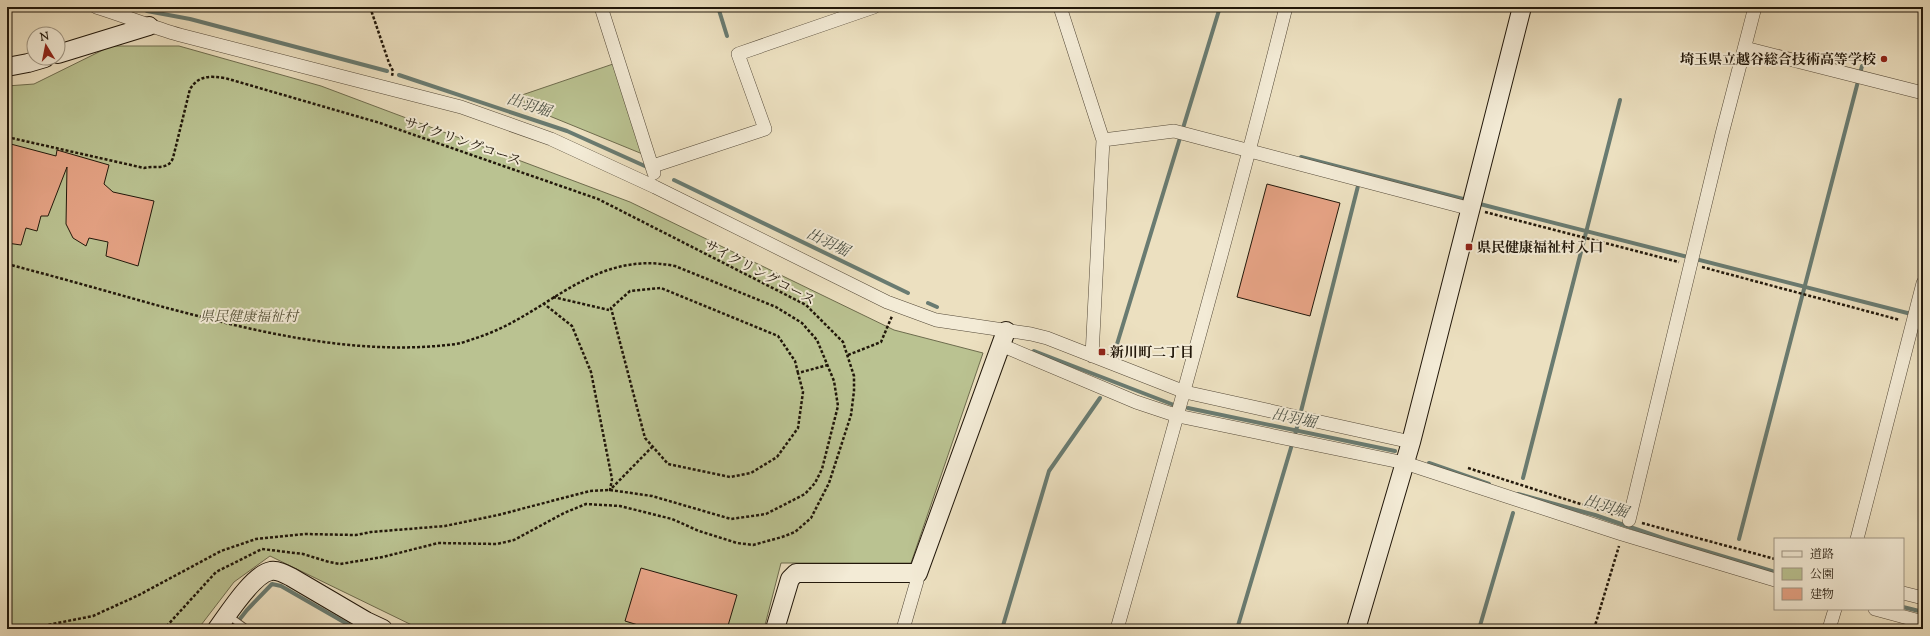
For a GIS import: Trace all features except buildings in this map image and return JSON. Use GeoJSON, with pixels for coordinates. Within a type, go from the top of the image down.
{"type":"FeatureCollection","features":[{"type":"Feature","properties":{"kind":"street"},"geometry":{"type":"LineString","coordinates":[[96,7],[137,20],[149,26],[461,107],[550,139],[655,187],[898,306],[936,320],[1003,338],[1136,402],[1178,416],[1405,463],[1622,534],[1774,580]]}},
{"type":"Feature","properties":{"kind":"street"},"geometry":{"type":"LineString","coordinates":[[601,7],[653,166],[655,187]]}},
{"type":"Feature","properties":{"kind":"street"},"geometry":{"type":"LineString","coordinates":[[653,166],[765,129],[738,54],[874,7]]}},
{"type":"Feature","properties":{"kind":"street"},"geometry":{"type":"LineString","coordinates":[[1060,7],[1103,140],[1092,356]]}},
{"type":"Feature","properties":{"kind":"street"},"geometry":{"type":"LineString","coordinates":[[1117,629],[1185,392],[1250,150],[1286,7]]}},
{"type":"Feature","properties":{"kind":"street"},"geometry":{"type":"LineString","coordinates":[[1356,629],[1411,442],[1522,7]]}},
{"type":"Feature","properties":{"kind":"street"},"geometry":{"type":"LineString","coordinates":[[1629,520],[1720,142],[1755,7]]}},
{"type":"Feature","properties":{"kind":"street"},"geometry":{"type":"LineString","coordinates":[[66,52],[149,26]]}},
{"type":"Feature","properties":{"kind":"street"},"geometry":{"type":"LineString","coordinates":[[1744,48],[1923,93]]}},
{"type":"Feature","properties":{"kind":"street"},"geometry":{"type":"LineString","coordinates":[[7,67],[26,62]]}},
{"type":"Feature","properties":{"kind":"street"},"geometry":{"type":"LineString","coordinates":[[1103,140],[1174,131],[1470,209]]}},
{"type":"Feature","properties":{"kind":"street"},"geometry":{"type":"LineString","coordinates":[[1857,538],[1918,320],[1923,283]]}},
{"type":"Feature","properties":{"kind":"street"},"geometry":{"type":"LineString","coordinates":[[1003,338],[1031,334],[1047,338],[1185,392],[1411,442]]}},
{"type":"Feature","properties":{"kind":"street"},"geometry":{"type":"LineString","coordinates":[[903,629],[918,573],[1003,338]]}},
{"type":"Feature","properties":{"kind":"street"},"geometry":{"type":"LineString","coordinates":[[222,622],[260,575],[271,571],[281,572],[292,577],[366,621],[383,629]]}},
{"type":"Feature","properties":{"kind":"street"},"geometry":{"type":"LineString","coordinates":[[775,629],[790,579],[796,573],[918,573]]}},
{"type":"Feature","properties":{"kind":"street"},"geometry":{"type":"LineString","coordinates":[[1904,593],[1923,598]]}},
{"type":"Feature","properties":{"kind":"street"},"geometry":{"type":"LineString","coordinates":[[1830,629],[1835,610]]}},
{"type":"Feature","properties":{"kind":"street"},"geometry":{"type":"LineString","coordinates":[[1878,610],[1923,622]]}},
{"type":"Feature","properties":{"kind":"lane"},"geometry":{"type":"LineString","coordinates":[[222,622],[247,629]]}},
{"type":"Feature","properties":{"kind":"path"},"geometry":{"type":"LineString","coordinates":[[370,7],[393,71],[390,89]]}},
{"type":"Feature","properties":{"kind":"path","name":"サイクリングコース"},"geometry":{"type":"LineString","coordinates":[[7,138],[144,168],[164,167],[172,161],[190,89],[196,81],[205,77],[226,78],[380,123],[598,199],[806,305],[843,342],[848,355],[854,376],[851,415],[829,483],[810,518],[795,532],[753,545],[737,543],[699,531],[672,519],[620,506],[586,504],[564,513],[514,540],[497,544],[438,543],[383,557],[340,564],[303,554],[262,549],[216,572],[164,629]]}},
{"type":"Feature","properties":{"kind":"path"},"geometry":{"type":"LineString","coordinates":[[7,264],[223,323],[328,343],[409,347],[457,344],[499,330],[583,279],[618,267],[661,263],[675,266],[776,307],[802,323],[817,340],[828,365],[834,381],[838,406],[822,469],[815,483],[805,494],[766,514],[731,519],[652,496],[610,490],[590,491],[498,515],[445,526],[371,532],[356,535],[306,534],[256,539],[221,551],[139,595],[94,616],[27,629]]}},
{"type":"Feature","properties":{"kind":"path"},"geometry":{"type":"LineString","coordinates":[[661,288],[778,336],[795,361],[798,373],[803,392],[798,428],[777,457],[751,473],[730,477],[668,464],[644,438],[610,308],[630,291],[661,288]]}},
{"type":"Feature","properties":{"kind":"path"},"geometry":{"type":"LineString","coordinates":[[553,297],[609,310]]}},
{"type":"Feature","properties":{"kind":"path"},"geometry":{"type":"LineString","coordinates":[[543,303],[572,326],[591,372],[612,478],[610,490]]}},
{"type":"Feature","properties":{"kind":"path"},"geometry":{"type":"LineString","coordinates":[[848,355],[881,342],[898,306]]}},
{"type":"Feature","properties":{"kind":"path"},"geometry":{"type":"LineString","coordinates":[[798,373],[828,365]]}},
{"type":"Feature","properties":{"kind":"path"},"geometry":{"type":"LineString","coordinates":[[610,490],[652,447]]}},
{"type":"Feature","properties":{"kind":"path"},"geometry":{"type":"LineString","coordinates":[[1462,466],[1629,520],[1774,559]]}},
{"type":"Feature","properties":{"kind":"path"},"geometry":{"type":"LineString","coordinates":[[1594,629],[1622,534]]}},
{"type":"Feature","properties":{"kind":"green space","name":"県民健康福祉村"},"geometry":{"type":"Polygon","coordinates":[[[111,46],[179,46],[321,86],[630,202],[894,330],[983,353],[911,563],[781,563],[764,629],[420,629],[270,556],[234,582],[198,629],[7,629],[7,86],[34,84],[111,46]]]}},
{"type":"Feature","properties":{"kind":"green space"},"geometry":{"type":"Polygon","coordinates":[[[616,63],[645,155],[525,106],[522,95],[616,63]]]}},
{"type":"Feature","properties":{"kind":"waterway"},"geometry":{"type":"LineString","coordinates":[[718,7],[727,36]]}},
{"type":"Feature","properties":{"kind":"waterway"},"geometry":{"type":"LineString","coordinates":[[1114,354],[1220,7]]}},
{"type":"Feature","properties":{"kind":"waterway","name":"出羽堀"},"geometry":{"type":"LineString","coordinates":[[147,11],[190,19],[387,71]]}},
{"type":"Feature","properties":{"kind":"waterway"},"geometry":{"type":"LineString","coordinates":[[1739,539],[1862,66]]}},
{"type":"Feature","properties":{"kind":"waterway","name":"出羽堀"},"geometry":{"type":"LineString","coordinates":[[399,75],[567,131],[647,167]]}},
{"type":"Feature","properties":{"kind":"waterway"},"geometry":{"type":"LineString","coordinates":[[1523,478],[1620,100]]}},
{"type":"Feature","properties":{"kind":"waterway"},"geometry":{"type":"LineString","coordinates":[[1301,157],[1467,200]]}},
{"type":"Feature","properties":{"kind":"waterway","name":"出羽堀"},"geometry":{"type":"LineString","coordinates":[[674,180],[908,293]]}},
{"type":"Feature","properties":{"kind":"waterway"},"geometry":{"type":"LineString","coordinates":[[1237,629],[1296,431],[1359,182]]}},
{"type":"Feature","properties":{"kind":"waterway"},"geometry":{"type":"LineString","coordinates":[[1476,203],[1923,317]]}},
{"type":"Feature","properties":{"kind":"waterway","name":"出羽堀"},"geometry":{"type":"LineString","coordinates":[[928,303],[937,307]]}},
{"type":"Feature","properties":{"kind":"waterway","name":"出羽堀"},"geometry":{"type":"LineString","coordinates":[[1034,351],[1174,405]]}},
{"type":"Feature","properties":{"kind":"waterway"},"geometry":{"type":"LineString","coordinates":[[1002,629],[1049,471],[1100,398]]}},
{"type":"Feature","properties":{"kind":"waterway","name":"出羽堀"},"geometry":{"type":"LineString","coordinates":[[1188,408],[1395,451]]}},
{"type":"Feature","properties":{"kind":"waterway","name":"出羽堀"},"geometry":{"type":"LineString","coordinates":[[1429,463],[1489,484]]}},
{"type":"Feature","properties":{"kind":"waterway","name":"出羽堀"},"geometry":{"type":"LineString","coordinates":[[1518,494],[1595,515],[1665,539],[1774,572]]}},
{"type":"Feature","properties":{"kind":"waterway"},"geometry":{"type":"LineString","coordinates":[[1479,629],[1513,513]]}},
{"type":"Feature","properties":{"kind":"waterway"},"geometry":{"type":"LineString","coordinates":[[232,629],[247,610],[272,584],[281,586],[356,629]]}},
{"type":"Feature","properties":{"kind":"waterway","name":"出羽堀"},"geometry":{"type":"LineString","coordinates":[[1904,607],[1923,612]]}},
{"type":"Feature","properties":{"kind":"place","name":"埼玉県立越谷総合技術高等学校"},"geometry":{"type":"Point","coordinates":[1884,59]}},
{"type":"Feature","properties":{"kind":"place","name":"県民健康福祉村入口"},"geometry":{"type":"Point","coordinates":[1469,247]}},
{"type":"Feature","properties":{"kind":"place","name":"新川町二丁目"},"geometry":{"type":"Point","coordinates":[1102,352]}}]}
